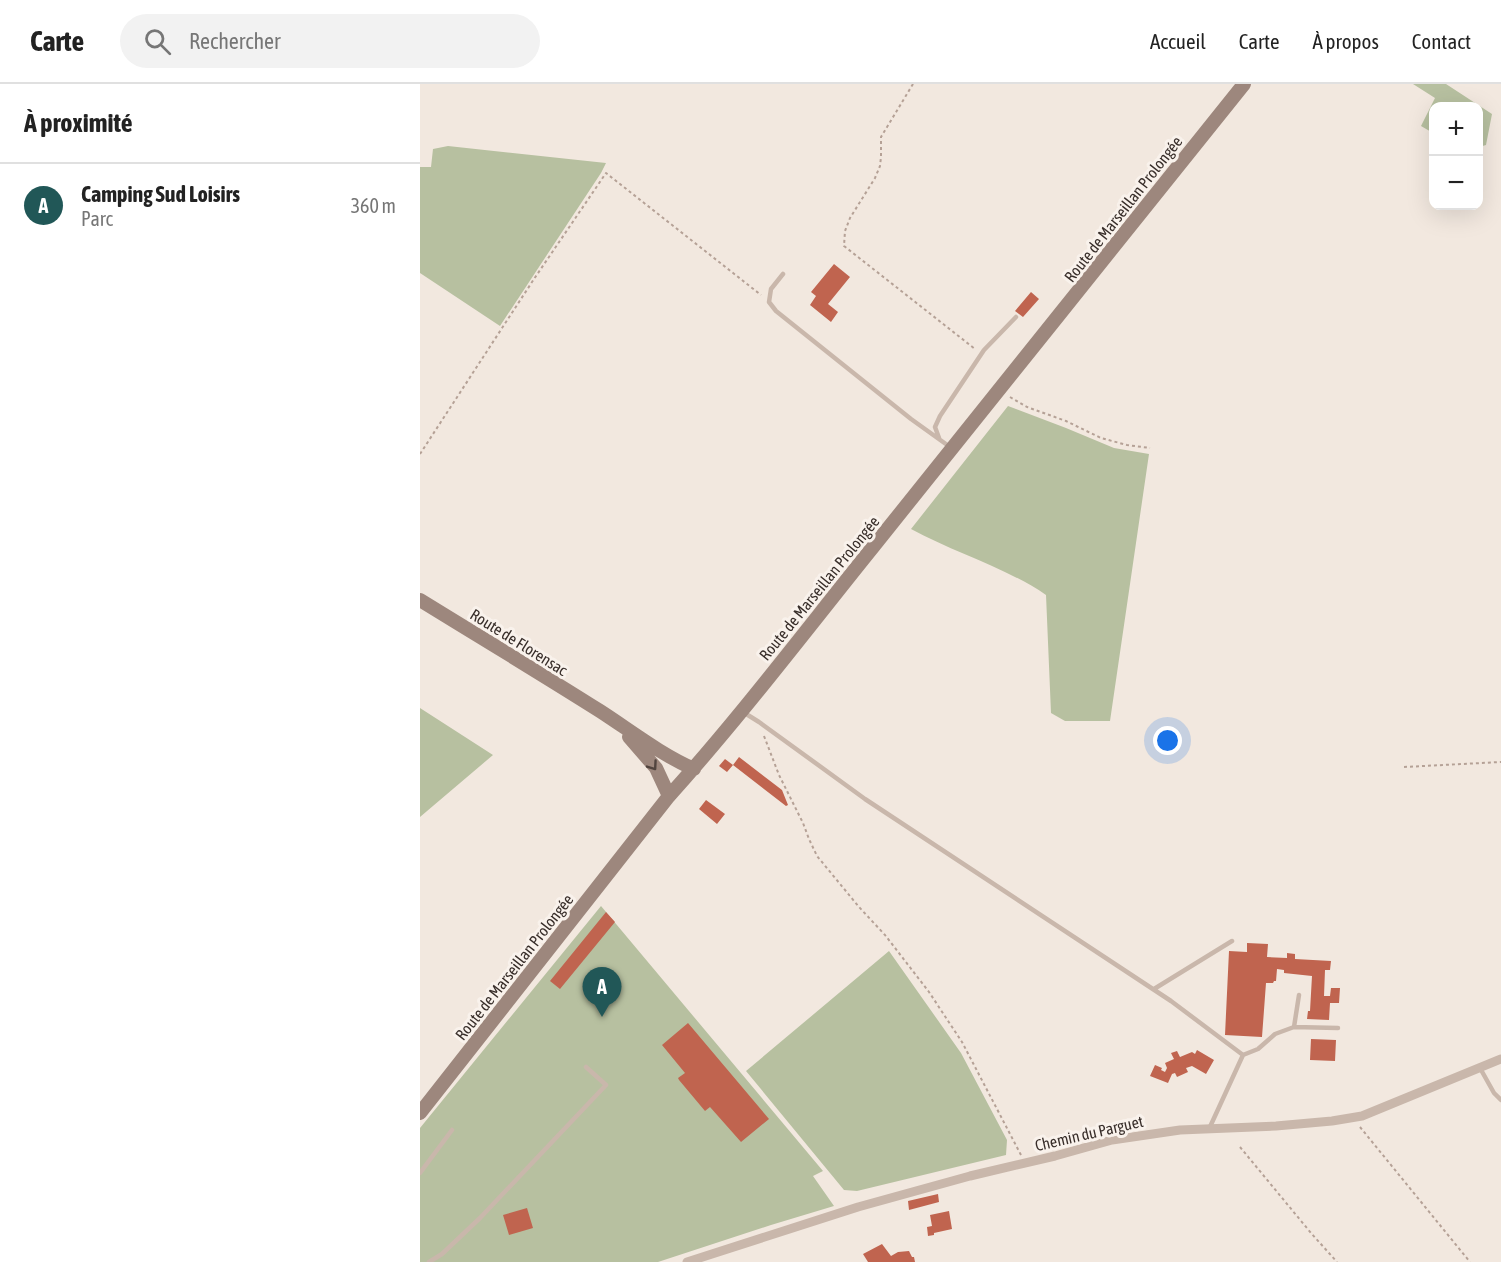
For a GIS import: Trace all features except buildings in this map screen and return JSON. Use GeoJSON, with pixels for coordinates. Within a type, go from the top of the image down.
{"type":"FeatureCollection","features":[{"type":"Feature","properties":{"kind":"main road","name":"Route de Marseillan Prolongée"},"geometry":{"type":"LineString","coordinates":[[420,1113],[669,796],[741,711],[1244,84]]}},
{"type":"Feature","properties":{"kind":"main road","name":"Route de Florensac"},"geometry":{"type":"LineString","coordinates":[[420,600],[660,751],[694,769]]}},
{"type":"Feature","properties":{"kind":"main road","name":"Route de Florensac"},"geometry":{"type":"LineString","coordinates":[[600,712],[621,728],[651,761],[669,796]]}},
{"type":"Feature","properties":{"kind":"street","name":"Chemin du Parguet"},"geometry":{"type":"LineString","coordinates":[[687,1262],[858,1207],[1112,1140],[1180,1130],[1310,1123],[1362,1116],[1501,1059]]}},
{"type":"Feature","properties":{"kind":"lane"},"geometry":{"type":"LineString","coordinates":[[783,274],[771,290],[769,302],[776,311],[952,449]]}},
{"type":"Feature","properties":{"kind":"lane"},"geometry":{"type":"LineString","coordinates":[[939,438],[935,427],[940,416],[984,350],[1016,317]]}},
{"type":"Feature","properties":{"kind":"lane"},"geometry":{"type":"LineString","coordinates":[[741,711],[865,799],[1154,989],[1243,1055]]}},
{"type":"Feature","properties":{"kind":"lane"},"geometry":{"type":"LineString","coordinates":[[1154,989],[1232,941]]}},
{"type":"Feature","properties":{"kind":"lane"},"geometry":{"type":"LineString","coordinates":[[1294,1027],[1299,995]]}},
{"type":"Feature","properties":{"kind":"lane"},"geometry":{"type":"LineString","coordinates":[[1209,1129],[1243,1055],[1258,1049],[1275,1034],[1294,1027],[1338,1028]]}},
{"type":"Feature","properties":{"kind":"lane"},"geometry":{"type":"LineString","coordinates":[[429,1262],[442,1254],[480,1218],[606,1086],[586,1066]]}},
{"type":"Feature","properties":{"kind":"lane"},"geometry":{"type":"LineString","coordinates":[[1480,1068],[1494,1093],[1501,1100]]}},
{"type":"Feature","properties":{"kind":"lane"},"geometry":{"type":"LineString","coordinates":[[420,1173],[452,1130]]}},
{"type":"Feature","properties":{"kind":"path"},"geometry":{"type":"LineString","coordinates":[[913,84],[881,137],[880,166],[850,218],[845,231],[844,246],[969,343],[979,353],[978,359]]}},
{"type":"Feature","properties":{"kind":"path"},"geometry":{"type":"LineString","coordinates":[[420,454],[606,173],[769,302]]}},
{"type":"Feature","properties":{"kind":"path"},"geometry":{"type":"LineString","coordinates":[[1000,390],[1027,407],[1101,438],[1150,448]]}},
{"type":"Feature","properties":{"kind":"path"},"geometry":{"type":"LineString","coordinates":[[759,722],[779,774],[817,856],[885,935],[929,992],[962,1042],[1026,1163]]}},
{"type":"Feature","properties":{"kind":"path"},"geometry":{"type":"LineString","coordinates":[[1404,767],[1501,762]]}},
{"type":"Feature","properties":{"kind":"path"},"geometry":{"type":"LineString","coordinates":[[1352,1118],[1470,1262]]}},
{"type":"Feature","properties":{"kind":"path"},"geometry":{"type":"LineString","coordinates":[[1240,1146],[1337,1262]]}},
{"type":"Feature","properties":{"kind":"green space"},"geometry":{"type":"Polygon","coordinates":[[[1413,84],[1446,84],[1474,102],[1433,102],[1435,98],[1413,84]]]}},
{"type":"Feature","properties":{"kind":"green space"},"geometry":{"type":"Polygon","coordinates":[[[1483,108],[1492,114],[1486,145],[1483,146],[1483,108]]]}},
{"type":"Feature","properties":{"kind":"green space"},"geometry":{"type":"Polygon","coordinates":[[[1429,110],[1429,131],[1421,126],[1429,110]]]}},
{"type":"Feature","properties":{"kind":"green space"},"geometry":{"type":"Polygon","coordinates":[[[448,146],[606,163],[500,326],[420,273],[420,167],[431,167],[433,149],[448,146]]]}},
{"type":"Feature","properties":{"kind":"green space"},"geometry":{"type":"Polygon","coordinates":[[[1008,406],[1114,448],[1149,454],[1110,721],[1065,721],[1051,713],[1046,595],[1014,576],[911,529],[1008,406]]]}},
{"type":"Feature","properties":{"kind":"green space"},"geometry":{"type":"Polygon","coordinates":[[[420,708],[493,755],[420,817],[420,708]]]}},
{"type":"Feature","properties":{"kind":"green space"},"geometry":{"type":"Polygon","coordinates":[[[601,906],[823,1171],[813,1176],[834,1206],[658,1262],[420,1262],[420,1128],[601,906]]]}},
{"type":"Feature","properties":{"kind":"green space"},"geometry":{"type":"Polygon","coordinates":[[[889,951],[961,1053],[1007,1140],[1006,1155],[857,1191],[844,1190],[746,1071],[889,951]]]}},
{"type":"Feature","properties":{"kind":"place","name":"Camping Sud Loisirs"},"geometry":{"type":"Point","coordinates":[602,1017]}}]}
